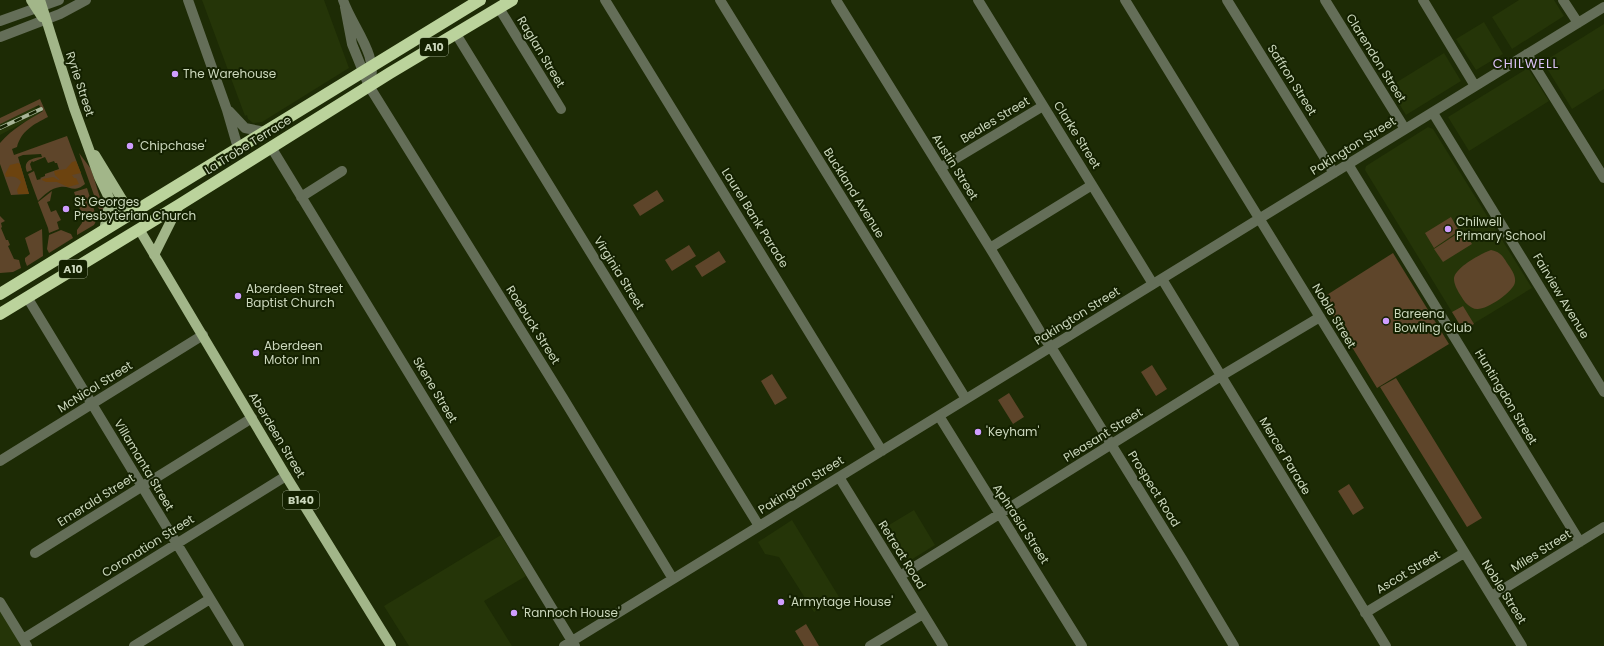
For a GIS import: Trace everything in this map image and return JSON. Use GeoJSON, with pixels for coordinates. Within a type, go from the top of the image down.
{"type":"FeatureCollection","features":[{"type":"Feature","properties":{"kind":"highway","name":"La Trobe Terrace"},"geometry":{"type":"LineString","coordinates":[[0,294],[480,0]]}},
{"type":"Feature","properties":{"kind":"highway","name":"La Trobe Terrace"},"geometry":{"type":"LineString","coordinates":[[0,314],[139,232],[179,205],[369,86],[512,0]]}},
{"type":"Feature","properties":{"kind":"highway","name":"B140"},"geometry":{"type":"LineString","coordinates":[[128,216],[139,232]]}},
{"type":"Feature","properties":{"kind":"main road","name":"Ryrie Street"},"geometry":{"type":"LineString","coordinates":[[37,4],[46,23],[99,177],[110,200],[128,216]]}},
{"type":"Feature","properties":{"kind":"main road","name":"Ryrie Street"},"geometry":{"type":"LineString","coordinates":[[89,148],[113,182],[128,216]]}},
{"type":"Feature","properties":{"kind":"main road"},"geometry":{"type":"LineString","coordinates":[[104,231],[110,200]]}},
{"type":"Feature","properties":{"kind":"main road"},"geometry":{"type":"LineString","coordinates":[[154,255],[179,205]]}},
{"type":"Feature","properties":{"kind":"main road","name":"Aberdeen Street"},"geometry":{"type":"LineString","coordinates":[[139,232],[390,646]]}},
{"type":"Feature","properties":{"kind":"street"},"geometry":{"type":"LineString","coordinates":[[0,21],[37,4],[60,0]]}},
{"type":"Feature","properties":{"kind":"street"},"geometry":{"type":"LineString","coordinates":[[0,37],[46,23],[86,0]]}},
{"type":"Feature","properties":{"kind":"street"},"geometry":{"type":"LineString","coordinates":[[188,0],[228,110],[238,148]]}},
{"type":"Feature","properties":{"kind":"street","name":"Laurel Bank Parade"},"geometry":{"type":"LineString","coordinates":[[605,0],[882,451]]}},
{"type":"Feature","properties":{"kind":"street","name":"Buckland Avenue"},"geometry":{"type":"LineString","coordinates":[[720,0],[966,400]]}},
{"type":"Feature","properties":{"kind":"street","name":"Austin Street"},"geometry":{"type":"LineString","coordinates":[[836,0],[1044,338],[1051,347]]}},
{"type":"Feature","properties":{"kind":"street","name":"Clarke Street"},"geometry":{"type":"LineString","coordinates":[[978,0],[1092,185],[1158,282]]}},
{"type":"Feature","properties":{"kind":"street","name":"Noble Street"},"geometry":{"type":"LineString","coordinates":[[1125,0],[1522,646]]}},
{"type":"Feature","properties":{"kind":"street","name":"Saffron Street"},"geometry":{"type":"LineString","coordinates":[[1227,0],[1334,173]]}},
{"type":"Feature","properties":{"kind":"street","name":"Clarendon Street"},"geometry":{"type":"LineString","coordinates":[[1325,0],[1405,129]]}},
{"type":"Feature","properties":{"kind":"street"},"geometry":{"type":"LineString","coordinates":[[1423,0],[1475,86]]}},
{"type":"Feature","properties":{"kind":"street"},"geometry":{"type":"LineString","coordinates":[[1563,0],[1578,23]]}},
{"type":"Feature","properties":{"kind":"street","name":"Roebuck Street"},"geometry":{"type":"LineString","coordinates":[[344,3],[350,37],[367,70],[369,86],[379,104],[563,398],[673,579]]}},
{"type":"Feature","properties":{"kind":"street","name":"Pakington Street"},"geometry":{"type":"LineString","coordinates":[[570,644],[759,526],[1604,7]]}},
{"type":"Feature","properties":{"kind":"street","name":"Raglan Street"},"geometry":{"type":"LineString","coordinates":[[500,8],[561,110]]}},
{"type":"Feature","properties":{"kind":"street","name":"Virginia Street"},"geometry":{"type":"LineString","coordinates":[[456,34],[759,526]]}},
{"type":"Feature","properties":{"kind":"street"},"geometry":{"type":"LineString","coordinates":[[1527,54],[1604,178]]}},
{"type":"Feature","properties":{"kind":"street","name":"Beales Street"},"geometry":{"type":"LineString","coordinates":[[940,168],[1043,106]]}},
{"type":"Feature","properties":{"kind":"street"},"geometry":{"type":"LineString","coordinates":[[228,110],[244,127],[253,131],[265,132]]}},
{"type":"Feature","properties":{"kind":"street","name":"Fairview Avenue"},"geometry":{"type":"LineString","coordinates":[[1433,113],[1604,392]]}},
{"type":"Feature","properties":{"kind":"street","name":"Skene Street"},"geometry":{"type":"LineString","coordinates":[[271,148],[570,644]]}},
{"type":"Feature","properties":{"kind":"street","name":"Huntingdon Street"},"geometry":{"type":"LineString","coordinates":[[1348,164],[1580,542]]}},
{"type":"Feature","properties":{"kind":"street"},"geometry":{"type":"LineString","coordinates":[[301,197],[342,171]]}},
{"type":"Feature","properties":{"kind":"street"},"geometry":{"type":"LineString","coordinates":[[990,248],[1092,185]]}},
{"type":"Feature","properties":{"kind":"street","name":"Mercer Parade"},"geometry":{"type":"LineString","coordinates":[[1158,282],[1221,376],[1386,646]]}},
{"type":"Feature","properties":{"kind":"street","name":"Villamanta Street"},"geometry":{"type":"LineString","coordinates":[[27,297],[239,646]]}},
{"type":"Feature","properties":{"kind":"street","name":"Pleasant Street"},"geometry":{"type":"LineString","coordinates":[[900,576],[1111,446],[1221,376],[1320,317]]}},
{"type":"Feature","properties":{"kind":"street","name":"McNicol Street"},"geometry":{"type":"LineString","coordinates":[[0,461],[203,336]]}},
{"type":"Feature","properties":{"kind":"street","name":"Prospect Road"},"geometry":{"type":"LineString","coordinates":[[1051,347],[1234,646]]}},
{"type":"Feature","properties":{"kind":"street","name":"Aphrasia Street"},"geometry":{"type":"LineString","coordinates":[[939,416],[1082,646]]}},
{"type":"Feature","properties":{"kind":"street","name":"Emerald Street"},"geometry":{"type":"LineString","coordinates":[[35,553],[252,418]]}},
{"type":"Feature","properties":{"kind":"street","name":"Coronation Street"},"geometry":{"type":"LineString","coordinates":[[25,642],[176,544],[286,476]]}},
{"type":"Feature","properties":{"kind":"street","name":"Retreat Road"},"geometry":{"type":"LineString","coordinates":[[839,477],[943,646]]}},
{"type":"Feature","properties":{"kind":"street","name":"Miles Street"},"geometry":{"type":"LineString","coordinates":[[1492,596],[1604,527]]}},
{"type":"Feature","properties":{"kind":"street","name":"Ascot Street"},"geometry":{"type":"LineString","coordinates":[[1365,613],[1464,553]]}},
{"type":"Feature","properties":{"kind":"street"},"geometry":{"type":"LineString","coordinates":[[134,646],[210,599]]}},
{"type":"Feature","properties":{"kind":"street"},"geometry":{"type":"LineString","coordinates":[[0,602],[25,642]]}},
{"type":"Feature","properties":{"kind":"street"},"geometry":{"type":"LineString","coordinates":[[870,646],[923,614]]}},
{"type":"Feature","properties":{"kind":"shaded area"},"geometry":{"type":"Polygon","coordinates":[[[202,0],[324,0],[349,68],[262,122],[253,123],[248,119],[247,115],[245,116],[202,0]]]}},
{"type":"Feature","properties":{"kind":"shaded area"},"geometry":{"type":"Polygon","coordinates":[[[1519,0],[1554,0],[1564,16],[1512,49],[1492,17],[1519,0]]]}},
{"type":"Feature","properties":{"kind":"shaded area"},"geometry":{"type":"Polygon","coordinates":[[[1484,22],[1503,54],[1476,70],[1456,39],[1484,22]]]}},
{"type":"Feature","properties":{"kind":"shaded area"},"geometry":{"type":"Polygon","coordinates":[[[1604,24],[1604,89],[1572,109],[1543,62],[1604,24]]]}},
{"type":"Feature","properties":{"kind":"shaded area"},"geometry":{"type":"Polygon","coordinates":[[[1444,53],[1461,81],[1406,115],[1389,87],[1444,53]]]}},
{"type":"Feature","properties":{"kind":"shaded area"},"geometry":{"type":"Polygon","coordinates":[[[1528,68],[1549,101],[1469,151],[1448,117],[1528,68]]]}},
{"type":"Feature","properties":{"kind":"shaded area"},"geometry":{"type":"Polygon","coordinates":[[[40,99],[48,117],[33,125],[25,132],[17,147],[12,149],[14,155],[67,136],[85,184],[74,189],[63,187],[51,190],[38,201],[28,174],[34,171],[37,180],[41,179],[40,178],[45,176],[45,174],[59,169],[57,163],[54,161],[48,163],[45,157],[33,162],[32,161],[30,164],[32,170],[27,172],[27,162],[32,159],[42,157],[41,154],[23,155],[18,157],[29,194],[11,195],[0,164],[0,143],[15,129],[43,111],[39,105],[0,124],[0,118],[40,99]]]}},
{"type":"Feature","properties":{"kind":"shaded area"},"geometry":{"type":"Polygon","coordinates":[[[35,106],[38,115],[0,135],[0,122],[35,106]]]}},
{"type":"Feature","properties":{"kind":"shaded area","name":"Chilwell Primary School"},"geometry":{"type":"Polygon","coordinates":[[[1428,127],[1433,129],[1532,288],[1463,330],[1365,170],[1366,166],[1428,127]]]}},
{"type":"Feature","properties":{"kind":"shaded area"},"geometry":{"type":"Polygon","coordinates":[[[79,153],[91,169],[104,214],[100,212],[79,153]]]}},
{"type":"Feature","properties":{"kind":"shaded area"},"geometry":{"type":"Polygon","coordinates":[[[76,161],[81,173],[72,175],[76,178],[79,184],[68,187],[57,182],[46,182],[42,180],[53,177],[60,180],[55,175],[54,171],[66,169],[72,162],[76,161]]]}},
{"type":"Feature","properties":{"kind":"shaded area"},"geometry":{"type":"Polygon","coordinates":[[[20,164],[29,194],[18,194],[17,190],[21,182],[14,177],[6,177],[5,174],[10,165],[20,164]]]}},
{"type":"Feature","properties":{"kind":"shaded area"},"geometry":{"type":"Polygon","coordinates":[[[87,188],[97,219],[94,225],[77,235],[77,230],[83,219],[74,192],[87,188]]]}},
{"type":"Feature","properties":{"kind":"shaded area"},"geometry":{"type":"Polygon","coordinates":[[[657,190],[664,201],[640,216],[633,205],[657,190]]]}},
{"type":"Feature","properties":{"kind":"shaded area"},"geometry":{"type":"Polygon","coordinates":[[[52,191],[50,201],[47,202],[51,212],[56,210],[61,220],[57,222],[59,229],[49,233],[38,202],[52,191]]]}},
{"type":"Feature","properties":{"kind":"shaded area"},"geometry":{"type":"Polygon","coordinates":[[[0,216],[5,221],[1,223],[1,228],[10,245],[8,246],[14,259],[19,260],[21,268],[13,272],[0,273],[0,216]]]}},
{"type":"Feature","properties":{"kind":"shaded area"},"geometry":{"type":"Polygon","coordinates":[[[1451,217],[1459,231],[1434,248],[1425,233],[1451,217]]]}},
{"type":"Feature","properties":{"kind":"shaded area"},"geometry":{"type":"Polygon","coordinates":[[[42,229],[43,256],[27,266],[25,258],[30,254],[25,238],[42,229]]]}},
{"type":"Feature","properties":{"kind":"shaded area"},"geometry":{"type":"Polygon","coordinates":[[[61,230],[71,234],[73,238],[49,253],[47,249],[49,235],[61,230]]]}},
{"type":"Feature","properties":{"kind":"shaded area"},"geometry":{"type":"Polygon","coordinates":[[[1463,230],[1472,244],[1443,262],[1434,249],[1463,230]]]}},
{"type":"Feature","properties":{"kind":"shaded area"},"geometry":{"type":"Polygon","coordinates":[[[689,245],[696,256],[672,271],[665,260],[689,245]]]}},
{"type":"Feature","properties":{"kind":"shaded area"},"geometry":{"type":"Polygon","coordinates":[[[1491,250],[1499,253],[1504,258],[1513,272],[1515,282],[1510,291],[1493,304],[1481,309],[1474,309],[1464,301],[1459,293],[1454,283],[1455,275],[1463,266],[1481,254],[1491,250]]]}},
{"type":"Feature","properties":{"kind":"shaded area"},"geometry":{"type":"Polygon","coordinates":[[[719,251],[726,262],[702,277],[695,266],[719,251]]]}},
{"type":"Feature","properties":{"kind":"shaded area","name":"Bareena Bowling Club"},"geometry":{"type":"Polygon","coordinates":[[[1393,253],[1449,344],[1377,388],[1322,298],[1393,253]]]}},
{"type":"Feature","properties":{"kind":"shaded area"},"geometry":{"type":"Polygon","coordinates":[[[1463,306],[1474,324],[1463,330],[1452,312],[1463,306]]]}},
{"type":"Feature","properties":{"kind":"shaded area"},"geometry":{"type":"Polygon","coordinates":[[[1152,365],[1167,389],[1156,396],[1141,372],[1152,365]]]}},
{"type":"Feature","properties":{"kind":"shaded area"},"geometry":{"type":"Polygon","coordinates":[[[772,374],[787,398],[775,405],[761,381],[772,374]]]}},
{"type":"Feature","properties":{"kind":"shaded area"},"geometry":{"type":"Polygon","coordinates":[[[1396,378],[1482,518],[1467,527],[1380,387],[1396,378]]]}},
{"type":"Feature","properties":{"kind":"shaded area"},"geometry":{"type":"Polygon","coordinates":[[[1009,393],[1024,417],[1013,424],[998,400],[1009,393]]]}},
{"type":"Feature","properties":{"kind":"shaded area"},"geometry":{"type":"Polygon","coordinates":[[[1349,484],[1364,508],[1353,515],[1338,491],[1349,484]]]}},
{"type":"Feature","properties":{"kind":"shaded area"},"geometry":{"type":"Polygon","coordinates":[[[914,510],[935,545],[906,563],[884,528],[914,510]]]}},
{"type":"Feature","properties":{"kind":"shaded area"},"geometry":{"type":"Polygon","coordinates":[[[792,520],[839,597],[814,612],[779,557],[765,554],[758,542],[792,520]]]}},
{"type":"Feature","properties":{"kind":"shaded area"},"geometry":{"type":"Polygon","coordinates":[[[501,535],[526,576],[484,601],[512,646],[409,646],[384,606],[501,535]]]}},
{"type":"Feature","properties":{"kind":"shaded area"},"geometry":{"type":"Polygon","coordinates":[[[0,609],[22,646],[0,646],[0,609]]]}},
{"type":"Feature","properties":{"kind":"shaded area"},"geometry":{"type":"Polygon","coordinates":[[[806,624],[819,646],[804,646],[795,631],[806,624]]]}},
{"type":"Feature","properties":{"kind":"railway"},"geometry":{"type":"LineString","coordinates":[[0,128],[41,109]]}},
{"type":"Feature","properties":{"kind":"place","name":"The Warehouse"},"geometry":{"type":"Point","coordinates":[175,74]}},
{"type":"Feature","properties":{"kind":"place","name":"'Chipchase'"},"geometry":{"type":"Point","coordinates":[130,146]}},
{"type":"Feature","properties":{"kind":"place","name":"St Georges Presbyterian Church"},"geometry":{"type":"Point","coordinates":[66,209]}},
{"type":"Feature","properties":{"kind":"place","name":"Chilwell Primary School"},"geometry":{"type":"Point","coordinates":[1448,229]}},
{"type":"Feature","properties":{"kind":"place","name":"Aberdeen Street Baptist Church"},"geometry":{"type":"Point","coordinates":[238,296]}},
{"type":"Feature","properties":{"kind":"place","name":"Bareena Bowling Club"},"geometry":{"type":"Point","coordinates":[1386,321]}},
{"type":"Feature","properties":{"kind":"place","name":"Aberdeen Motor Inn"},"geometry":{"type":"Point","coordinates":[256,353]}},
{"type":"Feature","properties":{"kind":"place","name":"'Keyham'"},"geometry":{"type":"Point","coordinates":[978,432]}},
{"type":"Feature","properties":{"kind":"place","name":"'Armytage House'"},"geometry":{"type":"Point","coordinates":[781,602]}},
{"type":"Feature","properties":{"kind":"place","name":"'Rannoch House'"},"geometry":{"type":"Point","coordinates":[514,613]}},
{"type":"Feature","properties":{"kind":"district","name":"CHILWELL"},"geometry":{"type":"Point","coordinates":[1526,63]}}]}
